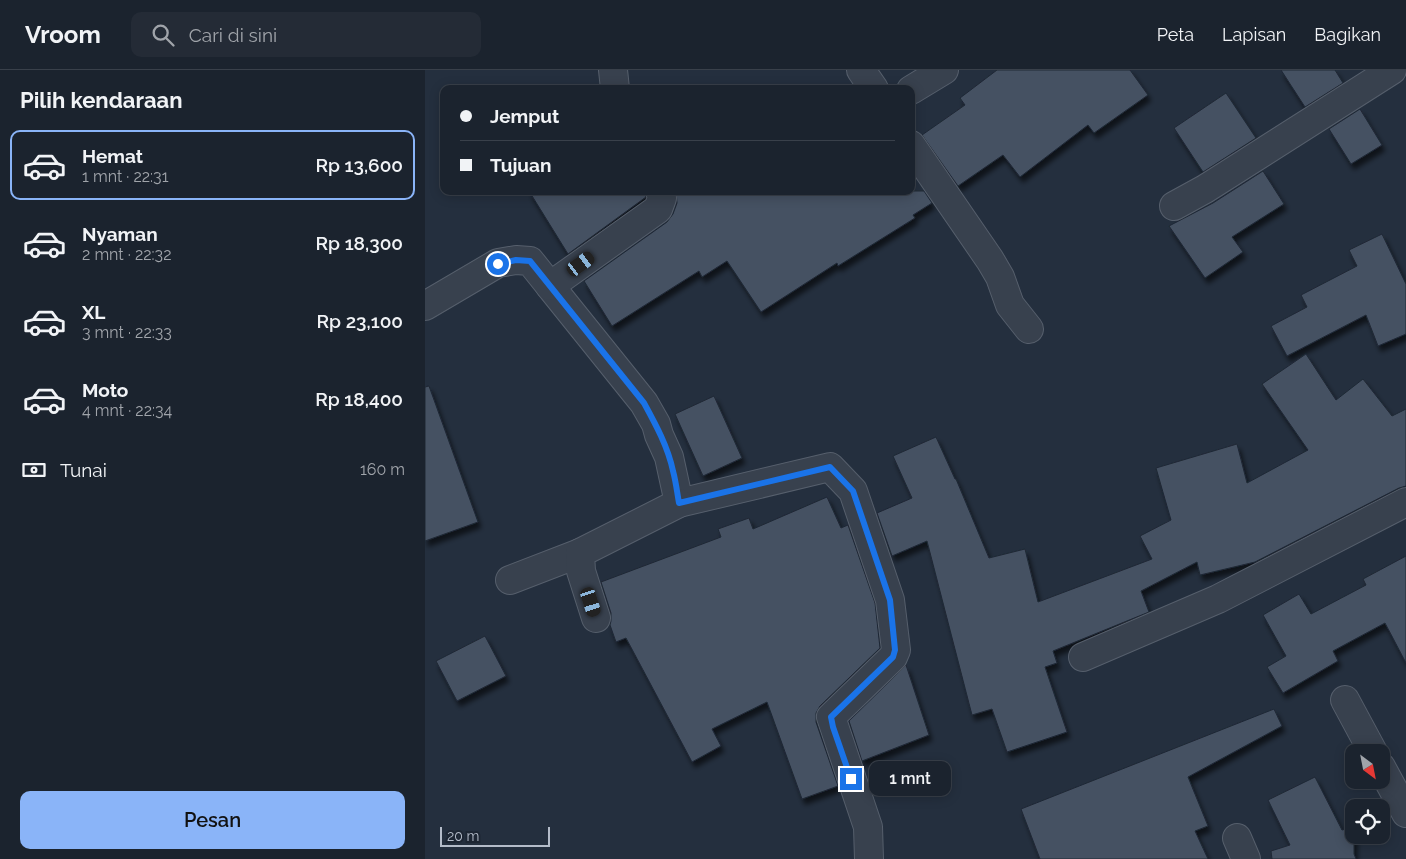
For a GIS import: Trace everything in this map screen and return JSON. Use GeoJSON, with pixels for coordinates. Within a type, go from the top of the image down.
{"type":"FeatureCollection","features":[{"type":"Feature","properties":{"kind":"street"},"geometry":{"type":"LineString","coordinates":[[613,70],[615,85]]}},
{"type":"Feature","properties":{"kind":"street"},"geometry":{"type":"LineString","coordinates":[[861,70],[870,85]]}},
{"type":"Feature","properties":{"kind":"street"},"geometry":{"type":"LineString","coordinates":[[915,88],[944,70]]}},
{"type":"Feature","properties":{"kind":"street"},"geometry":{"type":"LineString","coordinates":[[1173,206],[1205,189],[1392,70]]}},
{"type":"Feature","properties":{"kind":"street"},"geometry":{"type":"LineString","coordinates":[[1400,70],[1406,79]]}},
{"type":"Feature","properties":{"kind":"street"},"geometry":{"type":"LineString","coordinates":[[915,151],[990,260],[1000,277],[1010,305],[1029,329]]}},
{"type":"Feature","properties":{"kind":"street"},"geometry":{"type":"LineString","coordinates":[[550,286],[658,209],[661,195]]}},
{"type":"Feature","properties":{"kind":"street"},"geometry":{"type":"LineString","coordinates":[[425,306],[498,264],[516,260],[530,261],[644,403],[656,424],[667,452],[679,503]]}},
{"type":"Feature","properties":{"kind":"street"},"geometry":{"type":"LineString","coordinates":[[510,580],[580,553],[679,503],[830,467],[853,491],[890,600],[895,650],[893,657],[831,717],[867,826],[869,859]]}},
{"type":"Feature","properties":{"kind":"street"},"geometry":{"type":"LineString","coordinates":[[1083,657],[1219,599],[1406,502]]}},
{"type":"Feature","properties":{"kind":"street"},"geometry":{"type":"LineString","coordinates":[[580,553],[581,571],[596,618]]}},
{"type":"Feature","properties":{"kind":"street"},"geometry":{"type":"LineString","coordinates":[[1345,700],[1369,744]]}},
{"type":"Feature","properties":{"kind":"street"},"geometry":{"type":"LineString","coordinates":[[1390,784],[1406,813]]}},
{"type":"Feature","properties":{"kind":"building"},"geometry":{"type":"Polygon","coordinates":[[[997,70],[1130,70],[1148,95],[1094,133],[1088,125],[1020,177],[1003,155],[958,186],[922,135],[965,105],[960,98],[997,70]]]}},
{"type":"Feature","properties":{"kind":"building"},"geometry":{"type":"Polygon","coordinates":[[[1281,70],[1335,70],[1343,83],[1305,107],[1281,70]]]}},
{"type":"Feature","properties":{"kind":"building"},"geometry":{"type":"Polygon","coordinates":[[[1226,93],[1256,138],[1203,172],[1174,128],[1226,93]]]}},
{"type":"Feature","properties":{"kind":"building"},"geometry":{"type":"Polygon","coordinates":[[[1360,109],[1382,145],[1351,164],[1329,129],[1360,109]]]}},
{"type":"Feature","properties":{"kind":"building"},"geometry":{"type":"Polygon","coordinates":[[[1263,171],[1284,204],[1232,237],[1243,252],[1205,278],[1169,226],[1213,203],[1263,171]]]}},
{"type":"Feature","properties":{"kind":"building"},"geometry":{"type":"Polygon","coordinates":[[[915,191],[924,191],[932,203],[913,215],[915,218],[838,266],[837,263],[761,312],[727,261],[702,277],[699,271],[612,326],[584,281],[667,222],[673,214],[677,203],[676,195],[915,195],[915,191]]]}},
{"type":"Feature","properties":{"kind":"building"},"geometry":{"type":"Polygon","coordinates":[[[531,195],[646,195],[646,197],[568,254],[531,195]]]}},
{"type":"Feature","properties":{"kind":"building"},"geometry":{"type":"Polygon","coordinates":[[[1382,234],[1406,284],[1406,334],[1378,346],[1366,315],[1287,356],[1271,326],[1307,307],[1301,295],[1357,266],[1349,250],[1382,234]]]}},
{"type":"Feature","properties":{"kind":"building"},"geometry":{"type":"Polygon","coordinates":[[[1306,354],[1336,400],[1363,379],[1392,416],[1406,409],[1406,486],[1255,562],[1200,575],[1197,562],[1141,591],[1149,612],[1053,651],[1057,663],[1045,667],[1067,732],[1007,752],[992,709],[972,715],[927,541],[892,556],[877,513],[912,498],[893,456],[936,437],[989,558],[1025,549],[1038,602],[1152,559],[1140,536],[1171,520],[1156,468],[1237,444],[1247,483],[1308,450],[1262,384],[1306,354]]]}},
{"type":"Feature","properties":{"kind":"building"},"geometry":{"type":"Polygon","coordinates":[[[429,386],[478,522],[425,541],[425,387],[429,386]]]}},
{"type":"Feature","properties":{"kind":"building"},"geometry":{"type":"Polygon","coordinates":[[[714,396],[742,458],[703,476],[675,414],[714,396]]]}},
{"type":"Feature","properties":{"kind":"building"},"geometry":{"type":"Polygon","coordinates":[[[827,497],[841,528],[848,525],[875,603],[880,648],[820,706],[816,713],[816,722],[838,786],[802,799],[767,702],[712,729],[721,746],[692,762],[626,638],[616,642],[610,625],[611,613],[601,582],[721,537],[718,529],[749,518],[753,529],[827,497]]]}},
{"type":"Feature","properties":{"kind":"building"},"geometry":{"type":"Polygon","coordinates":[[[1406,556],[1406,663],[1385,623],[1333,651],[1338,661],[1283,693],[1267,667],[1286,656],[1263,615],[1299,594],[1311,614],[1366,585],[1363,579],[1406,556]]]}},
{"type":"Feature","properties":{"kind":"building"},"geometry":{"type":"Polygon","coordinates":[[[485,636],[506,676],[457,701],[436,661],[485,636]]]}},
{"type":"Feature","properties":{"kind":"building"},"geometry":{"type":"Polygon","coordinates":[[[906,665],[929,735],[862,761],[849,721],[906,665]]]}},
{"type":"Feature","properties":{"kind":"building"},"geometry":{"type":"Polygon","coordinates":[[[1274,709],[1282,726],[1188,777],[1208,826],[1195,831],[1208,859],[1040,859],[1021,809],[1274,709]]]}},
{"type":"Feature","properties":{"kind":"building"},"geometry":{"type":"Polygon","coordinates":[[[1315,777],[1342,830],[1345,829],[1345,844],[1354,844],[1356,859],[1272,859],[1271,851],[1290,845],[1268,800],[1315,777]]]}},
{"type":"Feature","properties":{"kind":"route"},"geometry":{"type":"LineString","coordinates":[[498,264],[516,260],[530,261],[616,370],[632,387],[656,424],[665,446],[673,472],[679,503],[830,467],[853,491],[890,600],[895,650],[893,657],[831,717],[851,779]]}}]}
